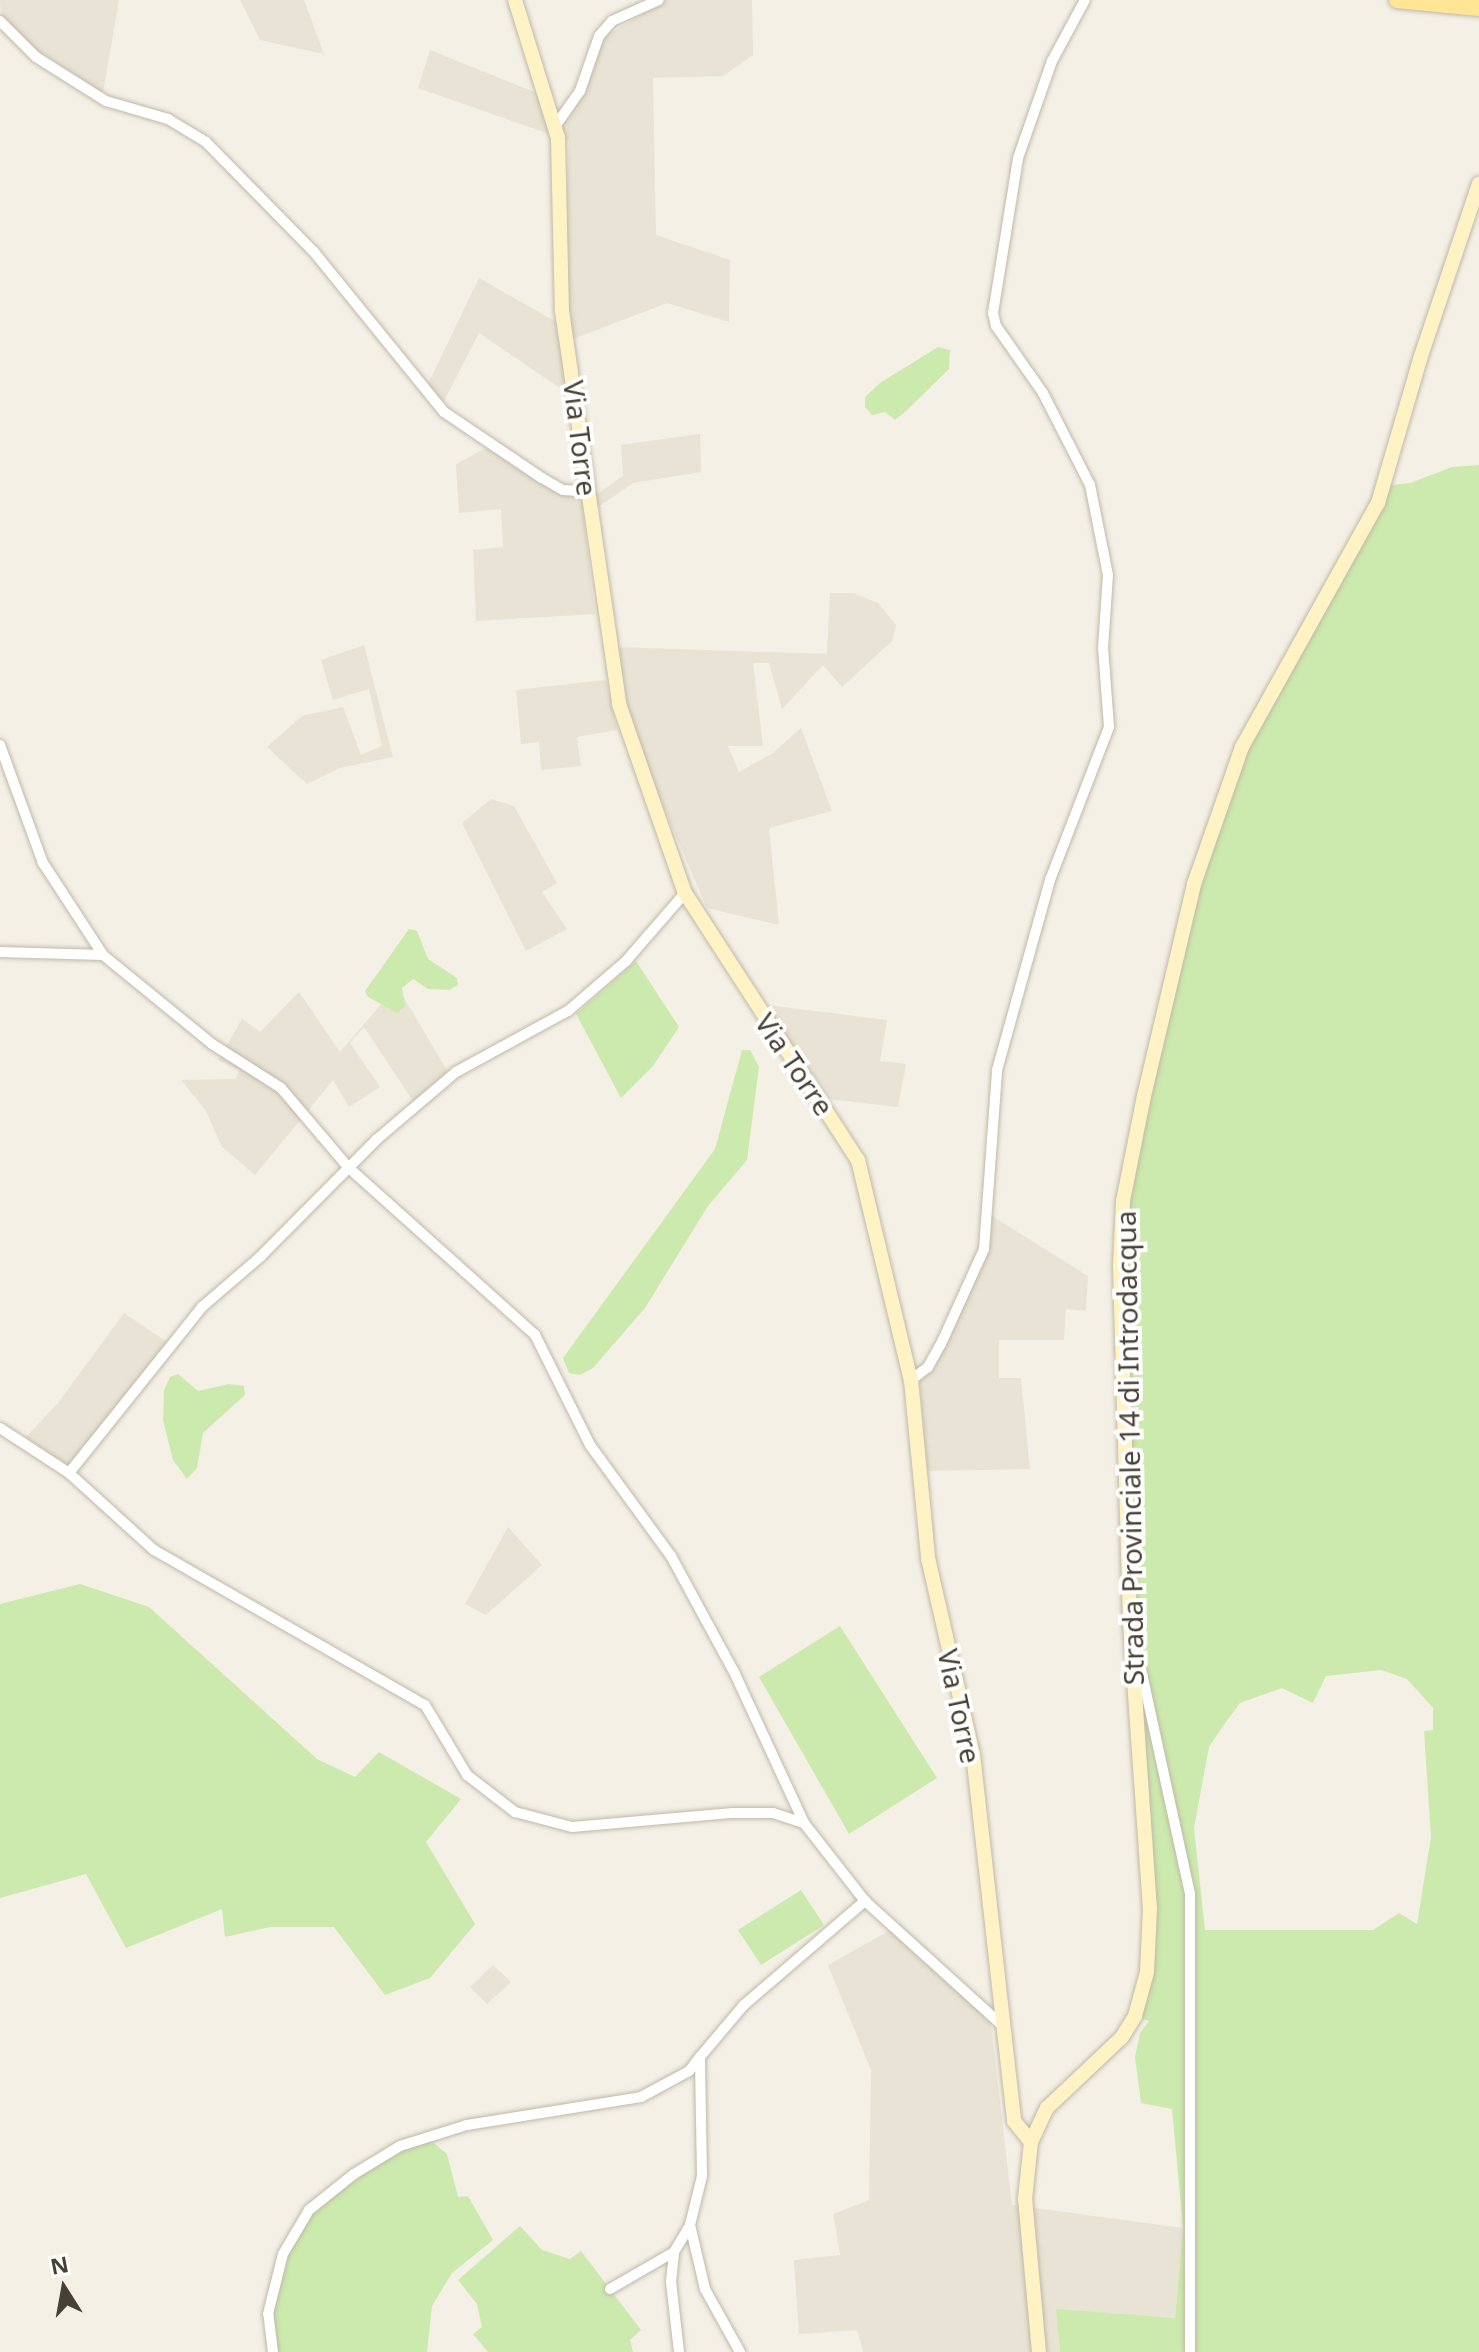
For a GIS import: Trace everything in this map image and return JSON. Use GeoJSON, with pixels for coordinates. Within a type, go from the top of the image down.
{"type":"FeatureCollection","features":[{"type":"Feature","properties":{"kind":"main road","name":"Via Torre"},"geometry":{"type":"LineString","coordinates":[[515,0],[556,125],[562,311],[589,492],[598,587],[619,704],[685,893],[858,1160],[911,1380],[928,1558],[973,1754],[1016,2128],[1031,2142]]}},
{"type":"Feature","properties":{"kind":"main road"},"geometry":{"type":"LineString","coordinates":[[1397,0],[1479,8]]}},
{"type":"Feature","properties":{"kind":"main road","name":"Strada Provinciale 14 di Introdacqua"},"geometry":{"type":"LineString","coordinates":[[1039,2352],[1025,2199],[1031,2142],[1047,2108],[1122,2037],[1135,2016],[1147,1972],[1150,1909],[1133,1668],[1120,1230],[1169,981],[1194,884],[1242,747],[1348,567],[1378,503],[1479,184]]}},
{"type":"Feature","properties":{"kind":"street"},"geometry":{"type":"LineString","coordinates":[[556,125],[580,91],[599,36],[612,21],[659,0]]}},
{"type":"Feature","properties":{"kind":"street"},"geometry":{"type":"LineString","coordinates":[[911,1380],[928,1367],[941,1344],[984,1249],[997,1070],[1050,880],[1109,727],[1103,648],[1108,575],[1090,485],[1043,393],[996,326],[993,313],[1018,158],[1052,61],[1085,0]]}},
{"type":"Feature","properties":{"kind":"street"},"geometry":{"type":"LineString","coordinates":[[0,21],[36,57],[106,101],[168,119],[206,142],[314,252],[444,412],[563,490],[589,492]]}},
{"type":"Feature","properties":{"kind":"street"},"geometry":{"type":"LineString","coordinates":[[0,745],[43,863],[103,955],[212,1044],[281,1088],[348,1167],[535,1335],[590,1445],[671,1556],[734,1672],[804,1823],[865,1901],[1003,2026]]}},
{"type":"Feature","properties":{"kind":"street"},"geometry":{"type":"LineString","coordinates":[[69,1473],[202,1307],[260,1257],[348,1167],[456,1072],[568,1011],[626,961],[685,893]]}},
{"type":"Feature","properties":{"kind":"street"},"geometry":{"type":"LineString","coordinates":[[0,952],[103,955]]}},
{"type":"Feature","properties":{"kind":"street"},"geometry":{"type":"LineString","coordinates":[[0,1428],[69,1473],[154,1550],[425,1705],[467,1775],[515,1812],[572,1827],[733,1813],[773,1813],[804,1823]]}},
{"type":"Feature","properties":{"kind":"street"},"geometry":{"type":"LineString","coordinates":[[1133,1668],[1141,1669],[1190,1893],[1190,2352]]}},
{"type":"Feature","properties":{"kind":"street"},"geometry":{"type":"LineString","coordinates":[[273,2352],[268,2314],[283,2254],[309,2210],[354,2174],[400,2146],[453,2129],[641,2097],[689,2071],[744,2005],[865,1901]]}},
{"type":"Feature","properties":{"kind":"street"},"geometry":{"type":"LineString","coordinates":[[679,2352],[671,2310],[674,2252],[690,2225],[702,2176],[700,2057]]}},
{"type":"Feature","properties":{"kind":"street"},"geometry":{"type":"LineString","coordinates":[[690,2225],[705,2289],[740,2352]]}},
{"type":"Feature","properties":{"kind":"street"},"geometry":{"type":"LineString","coordinates":[[610,2289],[674,2252]]}},
{"type":"Feature","properties":{"kind":"shaded area"},"geometry":{"type":"Polygon","coordinates":[[[0,0],[119,0],[103,93],[22,40],[1,16],[0,0]]]}},
{"type":"Feature","properties":{"kind":"shaded area"},"geometry":{"type":"Polygon","coordinates":[[[240,0],[304,0],[324,54],[260,40],[240,0]]]}},
{"type":"Feature","properties":{"kind":"shaded area"},"geometry":{"type":"Polygon","coordinates":[[[666,0],[752,0],[753,55],[723,76],[653,78],[656,235],[730,260],[729,322],[667,303],[560,344],[569,394],[479,333],[444,401],[427,386],[479,278],[572,331],[565,263],[569,141],[418,88],[430,50],[544,96],[554,129],[570,118],[604,37],[666,0]]]}},
{"type":"Feature","properties":{"kind":"shaded area"},"geometry":{"type":"Polygon","coordinates":[[[700,434],[701,472],[633,483],[597,508],[583,511],[595,614],[476,621],[473,550],[503,547],[501,509],[459,513],[456,464],[486,448],[564,493],[596,495],[623,476],[621,445],[700,434]]]}},
{"type":"Feature","properties":{"kind":"shaded area"},"geometry":{"type":"Polygon","coordinates":[[[830,593],[853,593],[878,603],[896,625],[892,641],[842,687],[823,665],[782,709],[769,663],[753,663],[763,746],[728,746],[739,772],[773,753],[801,728],[832,811],[769,828],[779,925],[707,908],[652,780],[624,697],[617,647],[827,654],[830,593]]]}},
{"type":"Feature","properties":{"kind":"shaded area"},"geometry":{"type":"Polygon","coordinates":[[[364,645],[393,757],[340,768],[307,784],[267,747],[302,716],[343,707],[361,755],[382,746],[369,689],[333,700],[321,660],[364,645]]]}},
{"type":"Feature","properties":{"kind":"shaded area"},"geometry":{"type":"Polygon","coordinates":[[[606,680],[617,730],[577,737],[581,766],[541,770],[539,742],[521,744],[516,690],[606,680]]]}},
{"type":"Feature","properties":{"kind":"shaded area"},"geometry":{"type":"Polygon","coordinates":[[[491,799],[514,806],[557,883],[542,892],[567,929],[526,951],[462,823],[491,799]]]}},
{"type":"Feature","properties":{"kind":"shaded area"},"geometry":{"type":"Polygon","coordinates":[[[397,986],[448,1072],[413,1101],[364,1027],[350,1043],[380,1087],[349,1107],[333,1080],[255,1175],[222,1147],[206,1111],[181,1080],[235,1079],[240,1070],[218,1060],[242,1019],[260,1032],[299,992],[340,1052],[397,986]]]}},
{"type":"Feature","properties":{"kind":"shaded area"},"geometry":{"type":"Polygon","coordinates":[[[767,1005],[887,1020],[880,1061],[906,1064],[898,1107],[828,1099],[767,1005]]]}},
{"type":"Feature","properties":{"kind":"shaded area"},"geometry":{"type":"Polygon","coordinates":[[[992,1216],[1088,1276],[1086,1311],[1066,1309],[1064,1340],[999,1340],[999,1378],[1021,1378],[1030,1469],[927,1471],[920,1379],[982,1261],[992,1216]]]}},
{"type":"Feature","properties":{"kind":"shaded area"},"geometry":{"type":"Polygon","coordinates":[[[124,1313],[167,1342],[68,1466],[26,1437],[58,1403],[124,1313]]]}},
{"type":"Feature","properties":{"kind":"shaded area"},"geometry":{"type":"Polygon","coordinates":[[[508,1527],[542,1565],[486,1615],[465,1604],[508,1527]]]}},
{"type":"Feature","properties":{"kind":"shaded area"},"geometry":{"type":"Polygon","coordinates":[[[894,1928],[990,2016],[1012,2205],[1183,2228],[1175,2318],[1057,2310],[1060,2352],[863,2352],[857,2330],[799,2334],[794,2260],[840,2255],[833,2214],[869,2200],[871,2070],[828,1965],[894,1928]]]}},
{"type":"Feature","properties":{"kind":"shaded area"},"geometry":{"type":"Polygon","coordinates":[[[493,1965],[511,1982],[487,2004],[470,1987],[493,1965]]]}},
{"type":"Feature","properties":{"kind":"green space"},"geometry":{"type":"Polygon","coordinates":[[[938,347],[950,350],[949,369],[895,420],[885,412],[872,415],[865,407],[865,397],[880,383],[938,347]]]}},
{"type":"Feature","properties":{"kind":"green space"},"geometry":{"type":"Polygon","coordinates":[[[1479,465],[1479,2352],[1060,2352],[1056,2309],[1175,2318],[1183,2228],[1172,2109],[1141,2103],[1135,2057],[1140,2033],[1149,2021],[1135,2016],[1147,1972],[1120,1230],[1169,981],[1242,747],[1384,486],[1410,483],[1452,467],[1479,465]],[[1381,1670],[1326,1676],[1313,1703],[1282,1688],[1240,1703],[1209,1747],[1194,1828],[1205,1930],[1373,1930],[1399,1913],[1417,1924],[1431,1837],[1424,1731],[1433,1730],[1433,1708],[1407,1679],[1381,1670]]]}},
{"type":"Feature","properties":{"kind":"green space"},"geometry":{"type":"Polygon","coordinates":[[[409,929],[417,931],[428,959],[457,978],[458,985],[449,990],[428,989],[413,979],[402,988],[405,1006],[397,1013],[368,997],[365,991],[409,929]]]}},
{"type":"Feature","properties":{"kind":"green space"},"geometry":{"type":"Polygon","coordinates":[[[636,961],[679,1027],[653,1066],[621,1098],[576,1014],[636,961]]]}},
{"type":"Feature","properties":{"kind":"green space"},"geometry":{"type":"Polygon","coordinates":[[[742,1050],[750,1050],[759,1067],[747,1160],[708,1206],[645,1308],[593,1368],[580,1375],[569,1373],[563,1358],[715,1149],[742,1050]]]}},
{"type":"Feature","properties":{"kind":"green space"},"geometry":{"type":"Polygon","coordinates":[[[178,1374],[198,1391],[229,1384],[244,1386],[245,1395],[203,1433],[197,1468],[187,1479],[173,1460],[163,1420],[164,1390],[170,1377],[178,1374]]]}},
{"type":"Feature","properties":{"kind":"green space"},"geometry":{"type":"Polygon","coordinates":[[[80,1584],[149,1607],[317,1759],[355,1777],[379,1752],[461,1799],[426,1842],[475,1924],[430,1978],[385,1995],[334,1927],[270,1927],[225,1937],[222,1909],[126,1948],[86,1874],[0,1898],[0,1604],[80,1584]]]}},
{"type":"Feature","properties":{"kind":"green space"},"geometry":{"type":"Polygon","coordinates":[[[840,1626],[937,1778],[849,1834],[759,1677],[840,1626]]]}},
{"type":"Feature","properties":{"kind":"green space"},"geometry":{"type":"Polygon","coordinates":[[[801,1890],[824,1925],[761,1965],[738,1930],[801,1890]]]}},
{"type":"Feature","properties":{"kind":"green space"},"geometry":{"type":"Polygon","coordinates":[[[425,2136],[447,2154],[458,2197],[468,2196],[493,2240],[452,2273],[432,2306],[427,2352],[273,2352],[268,2314],[300,2221],[354,2174],[425,2136]]]}},
{"type":"Feature","properties":{"kind":"green space"},"geometry":{"type":"Polygon","coordinates":[[[520,2226],[542,2250],[570,2259],[581,2251],[641,2330],[630,2340],[633,2352],[488,2352],[473,2334],[482,2327],[477,2304],[458,2280],[520,2226]]]}}]}
